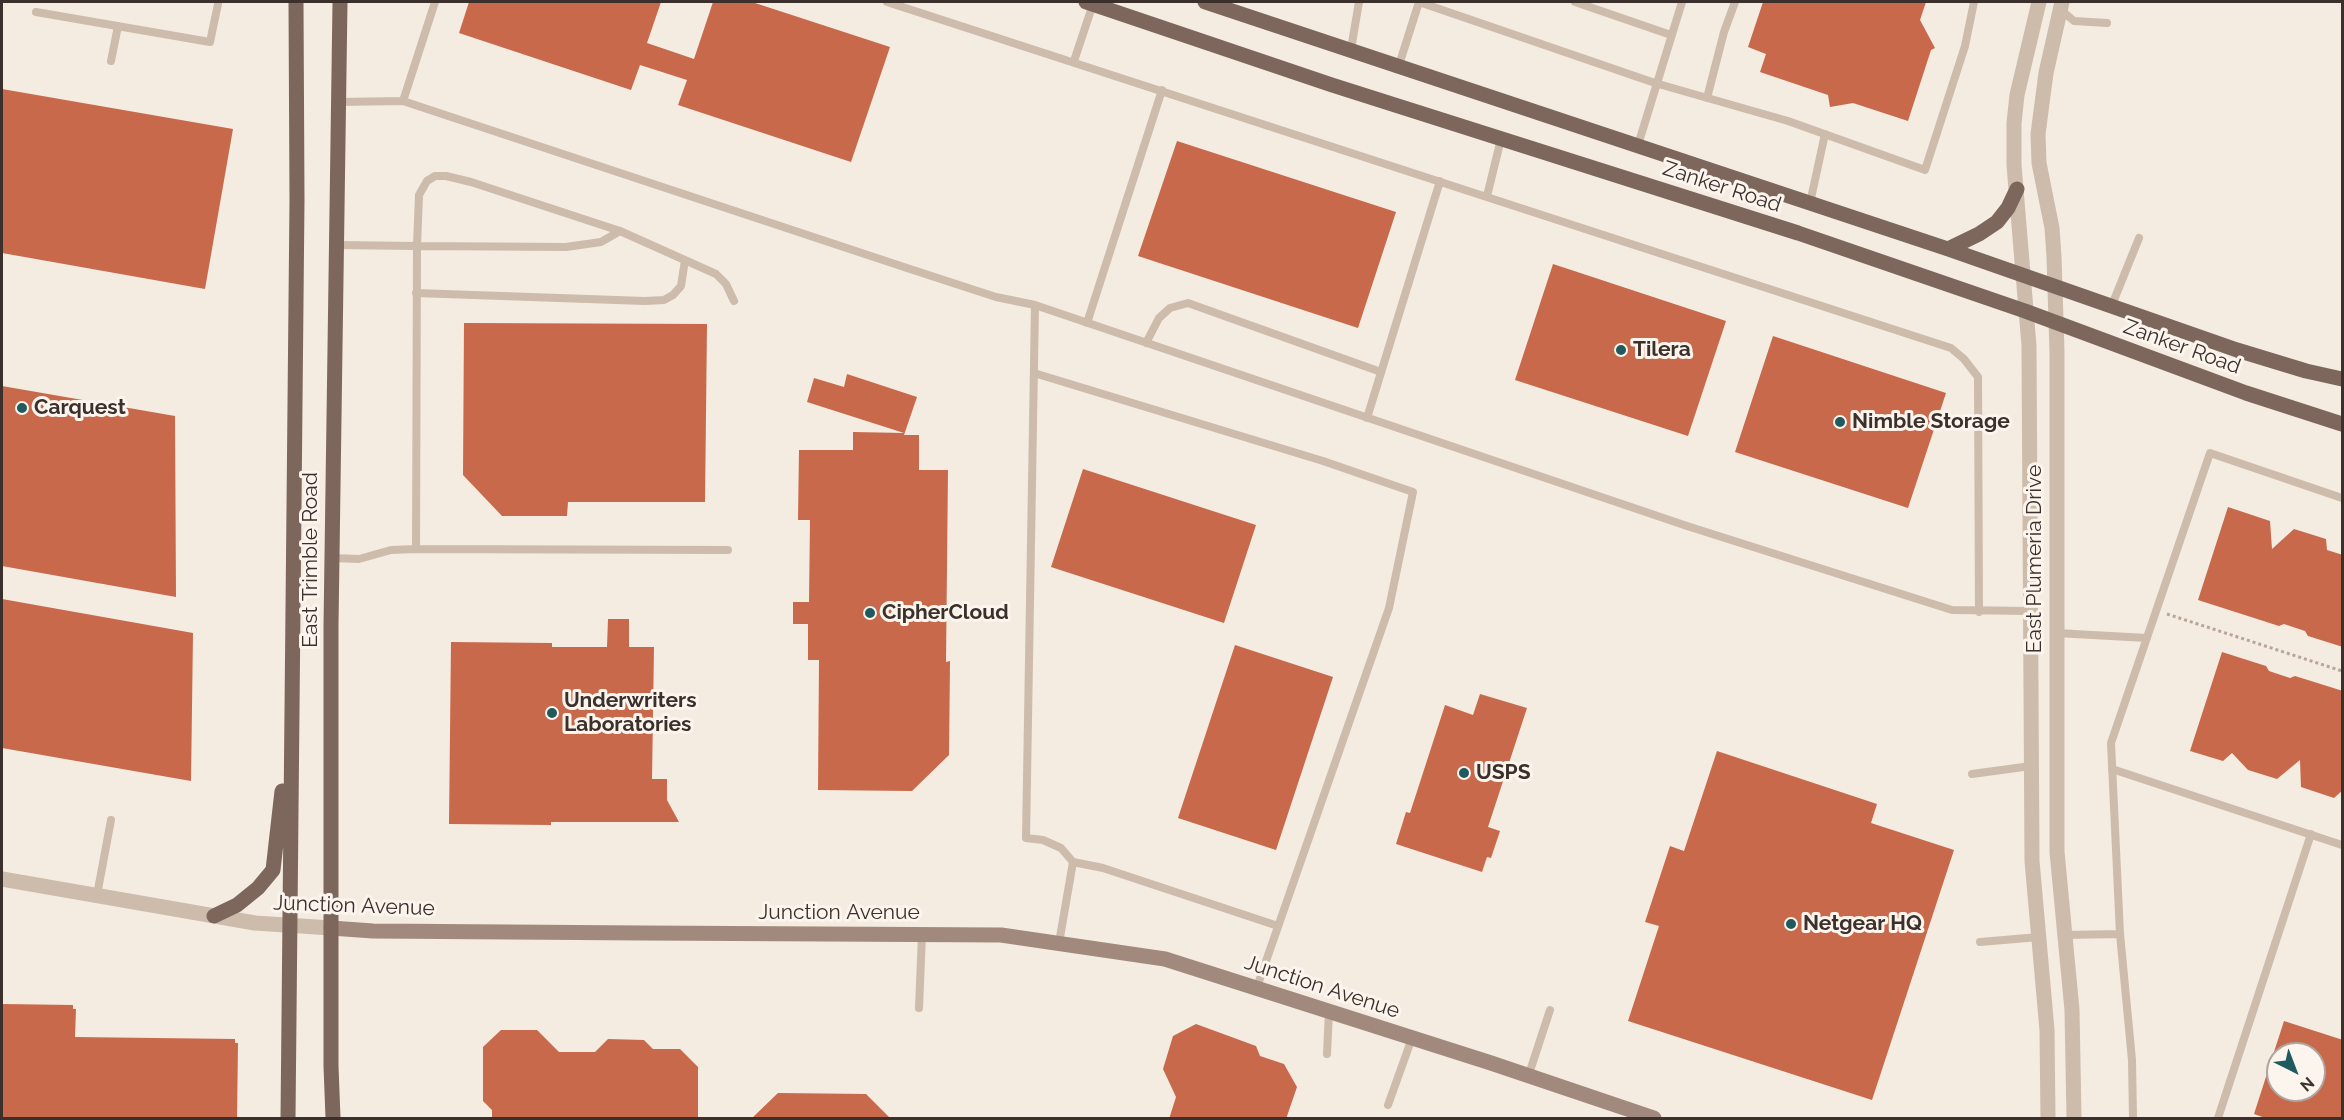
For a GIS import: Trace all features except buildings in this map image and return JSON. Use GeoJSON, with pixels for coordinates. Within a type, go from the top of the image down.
{"type":"FeatureCollection","features":[{"type":"Feature","properties":{"kind":"main road","name":"East Trimble Road"},"geometry":{"type":"LineString","coordinates":[[288,1119],[297,200],[296,2]]}},
{"type":"Feature","properties":{"kind":"main road","name":"East Trimble Road"},"geometry":{"type":"LineString","coordinates":[[333,1119],[331,1066],[332,558],[340,2]]}},
{"type":"Feature","properties":{"kind":"main road","name":"Zanker Road"},"geometry":{"type":"LineString","coordinates":[[1091,2],[1500,139],[1798,233],[2025,311],[2246,393],[2343,424]]}},
{"type":"Feature","properties":{"kind":"main road","name":"Zanker Road"},"geometry":{"type":"LineString","coordinates":[[1205,2],[1948,249],[2237,350],[2306,371],[2343,379]]}},
{"type":"Feature","properties":{"kind":"main road"},"geometry":{"type":"LineString","coordinates":[[1948,249],[1979,234],[1997,222],[2008,208],[2017,189]]}},
{"type":"Feature","properties":{"kind":"main road"},"geometry":{"type":"LineString","coordinates":[[214,916],[237,905],[258,888],[273,870],[291,713]]}},
{"type":"Feature","properties":{"kind":"main road","name":"Junction Avenue"},"geometry":{"type":"LineString","coordinates":[[331,928],[373,931],[1001,935],[1059,943],[1165,959],[1257,987],[1654,1119]]}},
{"type":"Feature","properties":{"kind":"street"},"geometry":{"type":"LineString","coordinates":[[2039,3],[2061,6]]}},
{"type":"Feature","properties":{"kind":"street","name":"East Plumeria Drive"},"geometry":{"type":"LineString","coordinates":[[2039,3],[2017,95],[2014,123],[2029,346],[2032,861],[2047,1030],[2048,1119]]}},
{"type":"Feature","properties":{"kind":"street","name":"East Plumeria Drive"},"geometry":{"type":"LineString","coordinates":[[2061,6],[2046,74],[2038,134],[2039,163],[2052,228],[2055,286],[2056,852],[2072,1010],[2074,1119]]}},
{"type":"Feature","properties":{"kind":"street"},"geometry":{"type":"LineString","coordinates":[[2031,633],[2056,633]]}},
{"type":"Feature","properties":{"kind":"street","name":"Junction Avenue"},"geometry":{"type":"LineString","coordinates":[[2,879],[255,923],[331,928]]}},
{"type":"Feature","properties":{"kind":"street"},"geometry":{"type":"LineString","coordinates":[[2039,937],[2064,935]]}},
{"type":"Feature","properties":{"kind":"lane"},"geometry":{"type":"LineString","coordinates":[[403,101],[435,2]]}},
{"type":"Feature","properties":{"kind":"lane"},"geometry":{"type":"LineString","coordinates":[[887,2],[1487,195],[1951,348],[1964,359],[1978,377],[1979,612]]}},
{"type":"Feature","properties":{"kind":"lane"},"geometry":{"type":"LineString","coordinates":[[1074,62],[1091,2]]}},
{"type":"Feature","properties":{"kind":"lane"},"geometry":{"type":"LineString","coordinates":[[1351,49],[1359,2]]}},
{"type":"Feature","properties":{"kind":"lane"},"geometry":{"type":"LineString","coordinates":[[1399,65],[1419,2],[1655,83],[1788,121],[1925,170],[1965,46],[1974,2]]}},
{"type":"Feature","properties":{"kind":"lane"},"geometry":{"type":"LineString","coordinates":[[1575,2],[1671,35]]}},
{"type":"Feature","properties":{"kind":"lane"},"geometry":{"type":"LineString","coordinates":[[1638,145],[1655,83],[1682,2]]}},
{"type":"Feature","properties":{"kind":"lane"},"geometry":{"type":"LineString","coordinates":[[1707,98],[1724,33],[1735,2]]}},
{"type":"Feature","properties":{"kind":"lane"},"geometry":{"type":"LineString","coordinates":[[36,12],[210,42],[218,4]]}},
{"type":"Feature","properties":{"kind":"lane"},"geometry":{"type":"LineString","coordinates":[[2061,6],[2074,21],[2107,23]]}},
{"type":"Feature","properties":{"kind":"lane"},"geometry":{"type":"LineString","coordinates":[[111,62],[118,26]]}},
{"type":"Feature","properties":{"kind":"lane"},"geometry":{"type":"LineString","coordinates":[[1088,323],[1162,90]]}},
{"type":"Feature","properties":{"kind":"lane"},"geometry":{"type":"LineString","coordinates":[[338,102],[403,101],[996,297],[1035,305],[1687,526],[1953,610],[2030,611]]}},
{"type":"Feature","properties":{"kind":"lane"},"geometry":{"type":"LineString","coordinates":[[1810,203],[1825,134]]}},
{"type":"Feature","properties":{"kind":"lane"},"geometry":{"type":"LineString","coordinates":[[1487,195],[1500,139]]}},
{"type":"Feature","properties":{"kind":"lane"},"geometry":{"type":"LineString","coordinates":[[416,549],[417,246],[419,195],[427,181],[435,176],[446,176],[471,182],[620,231],[716,274],[726,284],[734,301]]}},
{"type":"Feature","properties":{"kind":"lane"},"geometry":{"type":"LineString","coordinates":[[1367,418],[1440,180]]}},
{"type":"Feature","properties":{"kind":"lane"},"geometry":{"type":"LineString","coordinates":[[335,245],[566,247],[601,242],[620,231]]}},
{"type":"Feature","properties":{"kind":"lane"},"geometry":{"type":"LineString","coordinates":[[2112,305],[2139,238]]}},
{"type":"Feature","properties":{"kind":"lane"},"geometry":{"type":"LineString","coordinates":[[416,293],[645,302],[664,300],[673,296],[681,286],[685,260]]}},
{"type":"Feature","properties":{"kind":"lane"},"geometry":{"type":"LineString","coordinates":[[1146,343],[1159,318],[1170,308],[1188,303],[1381,372]]}},
{"type":"Feature","properties":{"kind":"lane"},"geometry":{"type":"LineString","coordinates":[[1035,305],[1026,838],[1043,840],[1061,848],[1073,862],[1103,868],[1278,927]]}},
{"type":"Feature","properties":{"kind":"lane"},"geometry":{"type":"LineString","coordinates":[[1034,373],[1323,461],[1413,492],[1389,608],[1257,987]]}},
{"type":"Feature","properties":{"kind":"lane"},"geometry":{"type":"LineString","coordinates":[[2133,1119],[2132,1060],[2120,934],[2111,743],[2210,453],[2343,498]]}},
{"type":"Feature","properties":{"kind":"lane"},"geometry":{"type":"LineString","coordinates":[[332,558],[359,559],[391,550],[416,549],[728,550]]}},
{"type":"Feature","properties":{"kind":"lane"},"geometry":{"type":"LineString","coordinates":[[2056,633],[2147,638]]}},
{"type":"Feature","properties":{"kind":"lane"},"geometry":{"type":"LineString","coordinates":[[1972,774],[2031,766]]}},
{"type":"Feature","properties":{"kind":"lane"},"geometry":{"type":"LineString","coordinates":[[2112,769],[2343,845]]}},
{"type":"Feature","properties":{"kind":"lane"},"geometry":{"type":"LineString","coordinates":[[97,895],[111,820]]}},
{"type":"Feature","properties":{"kind":"lane"},"geometry":{"type":"LineString","coordinates":[[2218,1119],[2311,834]]}},
{"type":"Feature","properties":{"kind":"lane"},"geometry":{"type":"LineString","coordinates":[[1059,943],[1073,862]]}},
{"type":"Feature","properties":{"kind":"lane"},"geometry":{"type":"LineString","coordinates":[[919,1008],[922,934]]}},
{"type":"Feature","properties":{"kind":"lane"},"geometry":{"type":"LineString","coordinates":[[2064,935],[2120,934]]}},
{"type":"Feature","properties":{"kind":"lane"},"geometry":{"type":"LineString","coordinates":[[1980,942],[2039,937]]}},
{"type":"Feature","properties":{"kind":"lane"},"geometry":{"type":"LineString","coordinates":[[1528,1077],[1550,1010]]}},
{"type":"Feature","properties":{"kind":"lane"},"geometry":{"type":"LineString","coordinates":[[1327,1054],[1329,1011]]}},
{"type":"Feature","properties":{"kind":"lane"},"geometry":{"type":"LineString","coordinates":[[1388,1105],[1412,1038]]}},
{"type":"Feature","properties":{"kind":"path"},"geometry":{"type":"LineString","coordinates":[[2156,611],[2343,671]]}},
{"type":"Feature","properties":{"kind":"place","name":"Tilera"},"geometry":{"type":"Point","coordinates":[1621,350]}},
{"type":"Feature","properties":{"kind":"place","name":"Carquest"},"geometry":{"type":"Point","coordinates":[22,408]}},
{"type":"Feature","properties":{"kind":"place","name":"Nimble Storage"},"geometry":{"type":"Point","coordinates":[1840,422]}},
{"type":"Feature","properties":{"kind":"place","name":"CipherCloud"},"geometry":{"type":"Point","coordinates":[870,613]}},
{"type":"Feature","properties":{"kind":"place","name":"Underwriters Laboratories"},"geometry":{"type":"Point","coordinates":[552,713]}},
{"type":"Feature","properties":{"kind":"place","name":"USPS"},"geometry":{"type":"Point","coordinates":[1464,773]}},
{"type":"Feature","properties":{"kind":"place","name":"Netgear HQ"},"geometry":{"type":"Point","coordinates":[1791,924]}}]}
